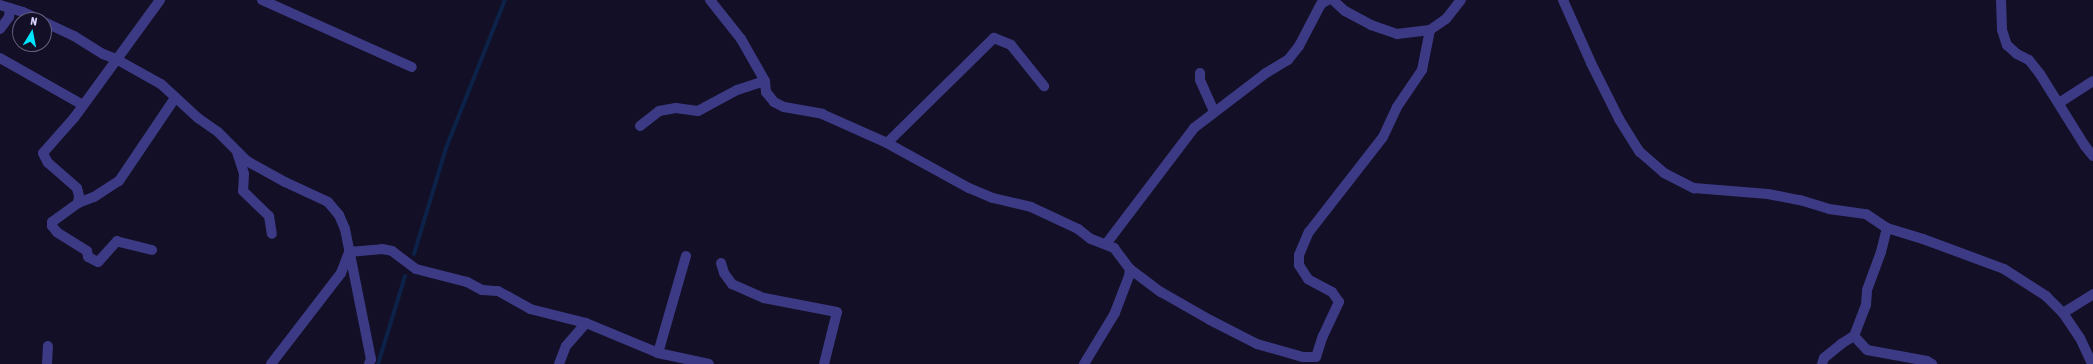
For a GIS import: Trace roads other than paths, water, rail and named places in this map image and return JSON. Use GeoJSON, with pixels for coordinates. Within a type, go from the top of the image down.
{"type":"FeatureCollection","features":[{"type":"Feature","properties":{"kind":"street"},"geometry":{"type":"LineString","coordinates":[[78,203],[79,196],[77,188],[48,163],[43,153],[74,118],[160,0]]}},
{"type":"Feature","properties":{"kind":"street"},"geometry":{"type":"LineString","coordinates":[[262,0],[412,68]]}},
{"type":"Feature","properties":{"kind":"street"},"geometry":{"type":"LineString","coordinates":[[710,0],[741,39],[765,81],[766,92],[774,102],[784,107],[822,114],[887,143],[969,188],[993,198],[1031,207],[1078,229],[1091,239],[1114,248],[1130,269],[1161,292],[1210,320],[1257,344],[1303,357],[1316,357],[1322,336],[1339,302],[1332,292],[1308,279],[1299,266],[1299,255],[1309,232],[1383,137],[1397,107],[1422,70],[1430,30]]}},
{"type":"Feature","properties":{"kind":"street"},"geometry":{"type":"LineString","coordinates":[[1106,244],[1194,128],[1266,73],[1288,60],[1300,46],[1321,4],[1328,0]]}},
{"type":"Feature","properties":{"kind":"street"},"geometry":{"type":"LineString","coordinates":[[1333,0],[1344,11],[1397,34],[1430,30],[1446,19],[1460,0]]}},
{"type":"Feature","properties":{"kind":"street"},"geometry":{"type":"LineString","coordinates":[[1563,0],[1591,63],[1619,119],[1640,152],[1664,173],[1694,188],[1768,194],[1800,200],[1830,209],[1866,214],[1887,228],[2004,269],[2046,296],[2063,313],[2076,331],[2092,364]]}},
{"type":"Feature","properties":{"kind":"street"},"geometry":{"type":"LineString","coordinates":[[2001,0],[2002,30],[2007,45],[2017,54],[2029,60],[2093,156]]}},
{"type":"Feature","properties":{"kind":"street"},"geometry":{"type":"LineString","coordinates":[[5,6],[20,12]]}},
{"type":"Feature","properties":{"kind":"street"},"geometry":{"type":"LineString","coordinates":[[0,29],[9,17],[5,6]]}},
{"type":"Feature","properties":{"kind":"street"},"geometry":{"type":"LineString","coordinates":[[52,26],[74,36],[104,54],[161,84],[175,98],[218,132],[247,161],[285,182],[328,202],[339,215],[345,229],[371,359],[369,364]]}},
{"type":"Feature","properties":{"kind":"street"},"geometry":{"type":"LineString","coordinates":[[887,143],[994,38],[1011,44],[1044,86]]}},
{"type":"Feature","properties":{"kind":"street"},"geometry":{"type":"LineString","coordinates":[[0,58],[83,105]]}},
{"type":"Feature","properties":{"kind":"street"},"geometry":{"type":"LineString","coordinates":[[1200,73],[1200,80],[1214,112]]}},
{"type":"Feature","properties":{"kind":"street"},"geometry":{"type":"LineString","coordinates":[[2059,104],[2093,80]]}},
{"type":"Feature","properties":{"kind":"street"},"geometry":{"type":"LineString","coordinates":[[640,126],[659,111],[676,108],[698,111],[737,90],[765,81]]}},
{"type":"Feature","properties":{"kind":"street"},"geometry":{"type":"LineString","coordinates":[[152,250],[117,242],[98,262],[88,258],[87,251],[57,232],[52,226],[52,222],[78,203],[94,197],[119,180],[175,98]]}},
{"type":"Feature","properties":{"kind":"street"},"geometry":{"type":"LineString","coordinates":[[237,152],[244,174],[243,191],[269,216],[272,234]]}},
{"type":"Feature","properties":{"kind":"street"},"geometry":{"type":"LineString","coordinates":[[1822,364],[1824,358],[1854,336],[1866,305],[1867,290],[1881,252],[1887,228]]}},
{"type":"Feature","properties":{"kind":"street"},"geometry":{"type":"LineString","coordinates":[[349,252],[382,249],[392,251],[416,269],[467,282],[482,290],[498,291],[530,309],[586,323],[658,353],[709,364]]}},
{"type":"Feature","properties":{"kind":"street"},"geometry":{"type":"LineString","coordinates":[[272,364],[341,273],[349,252]]}},
{"type":"Feature","properties":{"kind":"street"},"geometry":{"type":"LineString","coordinates":[[658,353],[686,256]]}},
{"type":"Feature","properties":{"kind":"street"},"geometry":{"type":"LineString","coordinates":[[721,263],[724,273],[732,284],[764,298],[837,312],[824,364]]}},
{"type":"Feature","properties":{"kind":"street"},"geometry":{"type":"LineString","coordinates":[[1084,364],[1114,313],[1129,276],[1130,269]]}},
{"type":"Feature","properties":{"kind":"street"},"geometry":{"type":"LineString","coordinates":[[2063,313],[2093,294]]}},
{"type":"Feature","properties":{"kind":"street"},"geometry":{"type":"LineString","coordinates":[[559,364],[566,346],[586,323]]}},
{"type":"Feature","properties":{"kind":"street"},"geometry":{"type":"LineString","coordinates":[[1854,336],[1867,350],[1927,361],[1932,364]]}},
{"type":"Feature","properties":{"kind":"street"},"geometry":{"type":"LineString","coordinates":[[47,364],[48,346]]}},
{"type":"Feature","properties":{"kind":"waterway"},"geometry":{"type":"LineString","coordinates":[[414,254],[446,148],[505,0]]}},
{"type":"Feature","properties":{"kind":"waterway"},"geometry":{"type":"LineString","coordinates":[[378,364],[405,276]]}}]}
